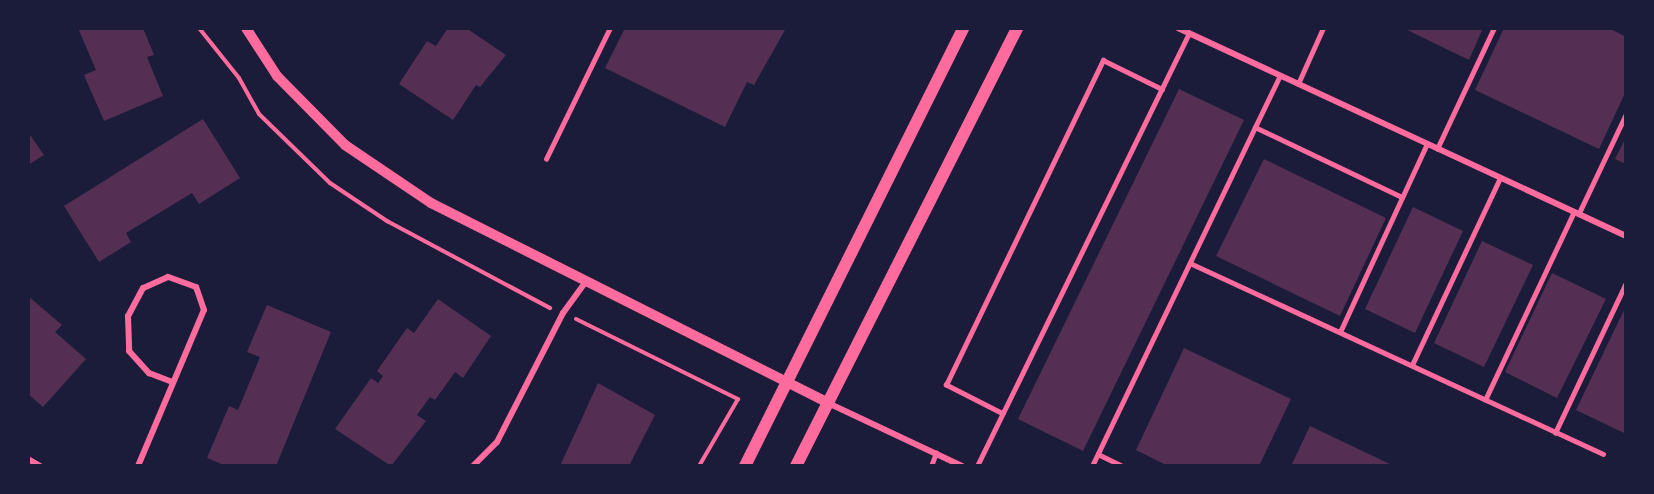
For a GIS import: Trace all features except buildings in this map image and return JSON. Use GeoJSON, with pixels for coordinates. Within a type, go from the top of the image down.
{"type":"FeatureCollection","features":[{"type":"Feature","properties":{"kind":"main road"},"geometry":{"type":"LineString","coordinates":[[745,465],[963,28]]}},
{"type":"Feature","properties":{"kind":"main road"},"geometry":{"type":"LineString","coordinates":[[796,465],[1017,28]]}},
{"type":"Feature","properties":{"kind":"street"},"geometry":{"type":"LineString","coordinates":[[246,28],[277,76],[345,145],[430,203],[828,403],[962,465]]}},
{"type":"Feature","properties":{"kind":"street"},"geometry":{"type":"LineString","coordinates":[[1178,28],[1626,236]]}},
{"type":"Feature","properties":{"kind":"street"},"geometry":{"type":"LineString","coordinates":[[138,465],[204,310],[196,287],[168,277],[143,288],[128,316],[129,351],[149,373],[172,382]]}},
{"type":"Feature","properties":{"kind":"street"},"geometry":{"type":"LineString","coordinates":[[473,465],[497,442],[562,313],[586,281]]}},
{"type":"Feature","properties":{"kind":"street"},"geometry":{"type":"LineString","coordinates":[[28,459],[40,465]]}},
{"type":"Feature","properties":{"kind":"lane"},"geometry":{"type":"LineString","coordinates":[[546,159],[610,28]]}},
{"type":"Feature","properties":{"kind":"lane"},"geometry":{"type":"LineString","coordinates":[[1298,84],[1323,28]]}},
{"type":"Feature","properties":{"kind":"lane"},"geometry":{"type":"LineString","coordinates":[[1437,149],[1494,28]]}},
{"type":"Feature","properties":{"kind":"lane"},"geometry":{"type":"LineString","coordinates":[[977,465],[1189,34]]}},
{"type":"Feature","properties":{"kind":"lane"},"geometry":{"type":"LineString","coordinates":[[1003,414],[946,385],[1103,60],[1162,89]]}},
{"type":"Feature","properties":{"kind":"lane"},"geometry":{"type":"LineString","coordinates":[[1092,465],[1280,76]]}},
{"type":"Feature","properties":{"kind":"lane"},"geometry":{"type":"LineString","coordinates":[[1485,400],[1626,114]]}},
{"type":"Feature","properties":{"kind":"lane"},"geometry":{"type":"LineString","coordinates":[[1255,127],[1402,197]]}},
{"type":"Feature","properties":{"kind":"lane"},"geometry":{"type":"LineString","coordinates":[[1340,332],[1427,144]]}},
{"type":"Feature","properties":{"kind":"lane"},"geometry":{"type":"LineString","coordinates":[[1412,365],[1500,178]]}},
{"type":"Feature","properties":{"kind":"lane"},"geometry":{"type":"LineString","coordinates":[[1190,263],[1602,454]]}},
{"type":"Feature","properties":{"kind":"lane"},"geometry":{"type":"LineString","coordinates":[[1555,433],[1626,284]]}},
{"type":"Feature","properties":{"kind":"lane"},"geometry":{"type":"LineString","coordinates":[[931,465],[936,453]]}},
{"type":"Feature","properties":{"kind":"lane"},"geometry":{"type":"LineString","coordinates":[[1098,454],[1123,465]]}},
{"type":"Feature","properties":{"kind":"path"},"geometry":{"type":"LineString","coordinates":[[199,28],[259,114],[330,183],[387,221],[544,306]]}},
{"type":"Feature","properties":{"kind":"path"},"geometry":{"type":"LineString","coordinates":[[581,321],[738,399],[699,465]]}}]}
